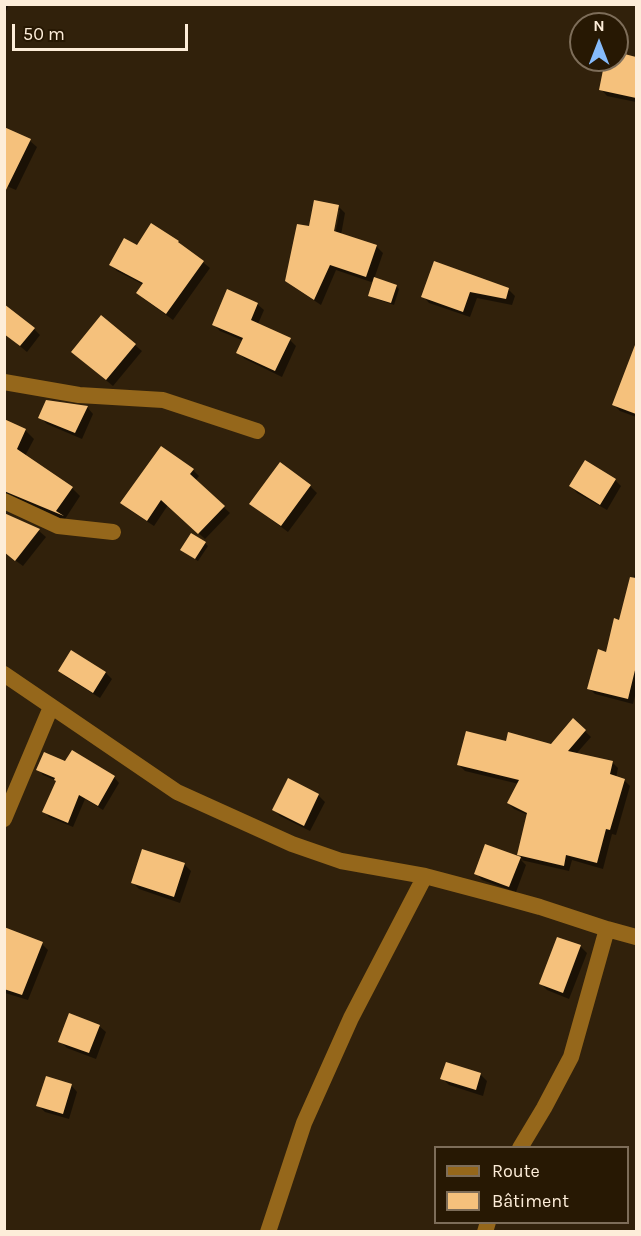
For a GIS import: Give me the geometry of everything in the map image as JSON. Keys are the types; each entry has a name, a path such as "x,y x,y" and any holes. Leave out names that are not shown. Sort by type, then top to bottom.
{"street":[{"path":"4,382 79,395 163,400 257,431"},
{"path":"4,501 58,526 113,532"},
{"path":"4,674 177,792 292,844 341,861 424,876 540,907 636,937"},
{"path":"4,819 51,706"},
{"path":"268,1232 304,1123 351,1018 424,876"},
{"path":"521,1146 571,1057 607,929"}],"building":[{"path":"629,55 636,57 636,98 599,90 603,72 629,72"},
{"path":"4,127 31,139 4,194"},
{"path":"314,200 339,205 334,231 377,245 366,277 330,265 314,300 285,281 297,224 309,226"},
{"path":"151,223 204,261 166,314 136,293 143,283 109,265 124,238 137,245"},
{"path":"434,261 509,288 506,299 470,292 463,312 421,297"},
{"path":"374,277 397,285 391,303 368,296"},
{"path":"227,289 258,303 251,320 291,338 275,371 236,353 243,338 212,325"},
{"path":"4,304 35,328 20,346 4,334"},
{"path":"101,315 136,344 106,380 71,352"},
{"path":"636,345 636,414 612,405"},
{"path":"46,400 88,406 75,433 38,418"},
{"path":"4,419 26,429 17,449 73,487 56,511 64,516 4,491"},
{"path":"161,446 194,469 190,474 225,506 198,534 161,500 147,521 120,503"},
{"path":"585,460 616,479 600,505 569,486"},
{"path":"280,462 311,485 281,526 249,504"},
{"path":"4,513 40,529 15,561 4,552"},
{"path":"191,533 206,542 195,559 180,550"},
{"path":"630,577 636,578 636,666 628,699 587,689 598,649 606,652 614,618 619,620"},
{"path":"71,650 106,672 93,693 58,671"},
{"path":"573,718 586,730 568,751 613,761 610,774 625,779 610,830 606,829 597,863 566,855 564,866 517,855 527,813 507,803 519,780 457,765 466,731 506,741 508,732 551,744"},
{"path":"72,750 115,776 98,806 79,795 68,823 42,812 56,781 55,778 36,770 44,752 65,761"},
{"path":"288,778 319,794 304,826 272,810"},
{"path":"485,844 521,857 509,887 474,874"},
{"path":"142,849 185,863 174,897 131,883"},
{"path":"4,927 43,942 22,995 4,989"},
{"path":"557,937 581,945 563,993 539,984"},
{"path":"69,1013 100,1025 89,1053 58,1042"},
{"path":"446,1062 481,1073 476,1090 440,1079"},
{"path":"46,1076 72,1084 63,1114 36,1106"}]}
